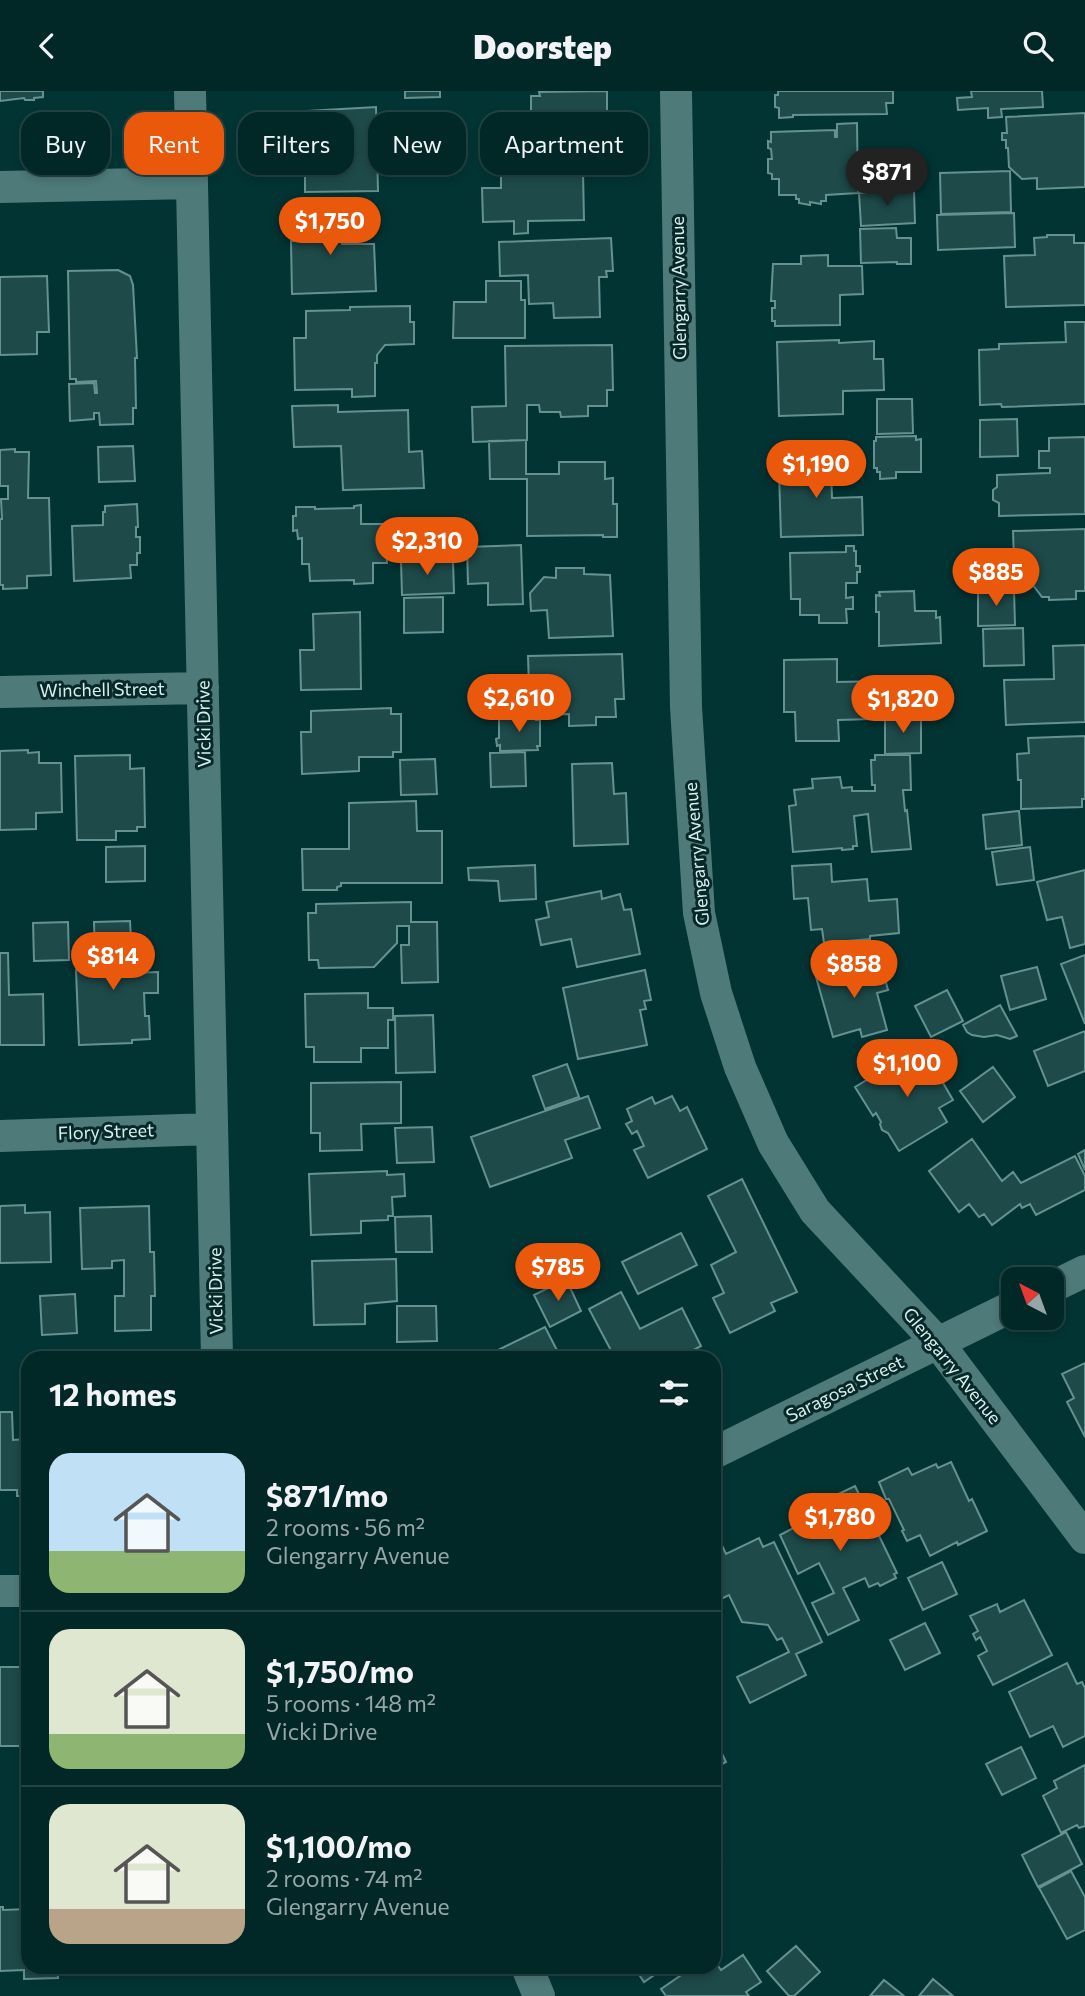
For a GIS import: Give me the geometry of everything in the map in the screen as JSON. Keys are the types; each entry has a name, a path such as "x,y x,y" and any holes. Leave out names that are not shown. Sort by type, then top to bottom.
{"street":[{"name":"Vicki Drive","path":"190,91 217,1351"},
{"name":"Glengarry Avenue","path":"676,91 686,707 699,913 716,993 740,1067 774,1143 815,1211 938,1343 1085,1538"},
{"path":"0,187 192,183"},
{"name":"Winchell Street","path":"0,692 203,688"},
{"name":"Flory Street","path":"0,1136 212,1129"},
{"path":"1064,1281 1085,1271"},
{"name":"Saragosa Street","path":"721,1450 1001,1312"},
{"path":"0,1591 21,1591"},
{"path":"530,1974 539,1996"}],"building":[{"path":"0,91 43,91 43,97 34,100 24,98 0,101"},
{"path":"405,91 440,91 440,97 405,98"},
{"path":"607,91 607,112 531,112 531,96 540,96 539,92"},
{"path":"778,91 893,91 893,103 886,103 887,114 793,115 779,118 779,108 775,107 775,95 778,95"},
{"path":"971,91 1042,91 1043,107 1001,109 1002,117 988,118 988,108 958,110 957,98 972,97"},
{"path":"376,107 376,112 368,112 368,175 378,175 378,191 305,192 305,175 354,175 354,112 290,112"},
{"path":"1085,113 1085,187 1037,189 1037,178 1022,179 1009,167 1006,140 1002,140 1002,133 1007,133 1006,117"},
{"path":"857,123 858,193 826,195 826,201 821,201 821,204 810,202 810,205 799,203 796,195 779,195 779,179 772,179 772,174 768,173 768,159 772,159 771,149 768,148 771,132 835,130 837,137 837,124"},
{"path":"1010,171 1011,212 941,214 940,173"},
{"path":"501,175 583,175 584,220 528,221 528,233 514,234 514,221 483,222 482,188 501,188"},
{"path":"914,190 915,223 861,226 859,193"},
{"path":"341,206 342,244 374,244 376,291 292,294 291,241 303,241 302,208"},
{"path":"1014,213 1015,247 938,250 937,215"},
{"path":"896,228 897,238 911,238 911,264 861,263 860,229"},
{"path":"1074,235 1074,243 1085,243 1085,305 1006,307 1004,256 1035,255 1034,238"},
{"path":"611,238 613,271 606,271 607,277 599,277 600,317 554,318 553,303 529,304 528,275 500,276 499,242"},
{"path":"828,255 828,266 862,266 863,294 840,295 840,325 775,326 775,321 772,321 772,308 775,308 775,301 771,301 773,264 801,264 801,256"},
{"path":"118,270 130,276 133,285 137,358 133,424 100,425 99,413 94,413 94,419 70,421 69,384 94,383 97,393 96,381 76,382 76,379 70,379 68,271"},
{"path":"47,276 49,332 37,332 37,354 0,355 0,277"},
{"path":"486,281 521,281 521,300 525,300 525,338 453,338 454,302 486,302"},
{"path":"410,306 410,322 414,322 414,344 385,345 377,355 375,396 352,397 352,389 295,390 294,338 306,338 306,311"},
{"path":"1065,322 1085,322 1085,404 1002,407 1001,404 980,405 979,350 999,349 999,344 1066,342"},
{"path":"839,340 839,343 874,341 874,359 883,359 884,390 843,391 843,414 779,416 777,342"},
{"path":"612,345 613,390 607,390 607,406 588,406 588,416 561,417 560,412 540,412 539,405 527,405 527,440 473,442 472,407 506,406 505,346"},
{"path":"877,399 912,399 913,433 877,434"},
{"path":"338,405 338,412 408,410 409,452 422,451 424,488 343,490 341,446 294,447 292,406"},
{"path":"1017,419 1018,456 980,457 980,420"},
{"path":"916,436 916,440 921,439 921,472 896,472 896,478 880,479 880,472 874,468 876,437"},
{"path":"1085,437 1085,514 999,516 999,503 993,500 997,475 1050,473 1050,468 1039,468 1039,451 1049,451 1049,438"},
{"path":"526,440 526,474 559,474 559,462 605,462 605,479 613,478 613,504 617,504 617,537 527,536 527,479 490,479 489,441"},
{"path":"133,446 135,481 99,482 98,447"},
{"path":"15,449 15,452 29,452 28,498 49,498 51,575 27,576 27,588 3,589 3,585 0,585 0,519 1,499 8,499 8,486 0,486 0,450"},
{"path":"796,451 835,453 834,468 831,469 832,498 862,497 863,535 781,537 779,471 797,471"},
{"path":"137,504 136,537 140,537 140,553 137,553 137,565 130,565 131,578 74,581 72,526 103,525 105,506"},
{"path":"361,505 361,524 385,524 387,563 373,563 373,583 354,584 354,580 310,581 309,564 302,564 302,538 298,539 297,530 293,531 296,507 354,508"},
{"path":"1085,529 1085,591 1076,591 1076,599 1049,600 1049,597 1042,597 1014,560 1013,531"},
{"path":"521,545 523,604 488,605 488,583 468,584 467,547"},
{"path":"846,546 854,546 856,566 860,566 857,583 846,583 846,598 853,597 853,609 846,609 847,623 819,623 819,615 800,615 800,599 791,599 790,553 846,552"},
{"path":"401,561 453,561 454,593 402,595"},
{"path":"556,568 584,568 584,574 610,575 613,636 549,638 547,610 531,611 530,593 544,577 556,578"},
{"path":"1014,590 1015,625 978,626 978,592"},
{"path":"914,591 915,611 936,611 936,618 940,617 941,643 879,646 876,595 880,596 879,592"},
{"path":"443,597 443,632 404,633 404,598"},
{"path":"360,612 361,689 301,690 300,650 314,650 313,614"},
{"path":"1023,628 1024,665 984,666 983,629"},
{"path":"1085,645 1085,722 1006,725 1004,680 1054,679 1053,646"},
{"path":"622,654 624,699 615,699 616,717 596,717 596,725 569,726 569,714 542,715 542,687 529,687 528,656"},
{"path":"837,659 837,682 886,681 887,716 838,720 839,741 796,741 795,712 784,712 784,660"},
{"path":"391,708 391,714 401,714 401,752 393,752 393,757 359,757 359,771 302,774 301,732 311,732 311,711"},
{"path":"536,716 536,720 540,720 538,750 500,751 496,739 499,738 499,717"},
{"path":"921,717 921,753 885,754 885,718"},
{"path":"1085,736 1085,799 1082,799 1082,807 1021,809 1021,780 1018,780 1017,754 1029,753 1028,738"},
{"path":"28,750 28,753 39,752 39,763 61,763 62,812 36,813 36,829 0,830 0,751"},
{"path":"525,752 526,786 491,787 490,753"},
{"path":"130,755 130,769 144,768 145,827 137,827 137,831 116,831 116,840 77,840 75,756"},
{"path":"875,755 910,755 911,790 903,790 911,849 872,852 868,814 854,816 857,846 853,846 853,849 793,852 789,806 796,805 794,790 813,788 812,779 840,777 842,788 875,791 875,785 872,785 871,760 875,760"},
{"path":"435,759 437,794 401,795 400,760"},
{"path":"612,763 614,794 626,793 628,844 574,846 572,764"},
{"path":"416,801 417,831 442,831 442,883 341,883 337,890 303,890 302,849 349,849 349,803"},
{"path":"1019,811 1022,845 986,849 983,815"},
{"path":"145,846 145,881 106,882 106,847"},
{"path":"1030,847 1034,880 997,885 992,852"},
{"path":"831,864 832,882 867,879 869,901 897,899 899,933 870,936 870,939 824,943 822,929 811,930 808,898 794,899 792,866"},
{"path":"535,865 536,899 500,901 498,881 469,880 468,868"},
{"path":"1085,870 1085,944 1070,948 1062,917 1047,920 1037,882"},
{"path":"601,891 602,899 620,894 624,910 631,909 640,954 577,967 571,939 541,945 536,920 549,917 546,902"},
{"path":"411,902 411,922 437,922 438,982 402,983 401,945 409,945 409,926 397,926 397,943 374,967 319,968 318,960 309,960 308,913 316,913 316,904"},
{"path":"130,921 132,956 123,956 124,970 131,970 131,973 158,972 158,993 144,993 150,1039 132,1040 132,1043 79,1045 76,970 103,970 103,956 95,957 94,922"},
{"path":"68,922 69,960 34,961 33,923"},
{"path":"0,953 8,953 9,995 43,994 44,1045 0,1045"},
{"path":"1085,955 1085,1024 1061,964"},
{"path":"864,964 865,968 881,964 888,990 877,993 887,1030 862,1037 860,1029 833,1037 816,977"},
{"path":"1037,967 1046,999 1010,1010 1001,976"},
{"path":"645,970 651,1000 644,1001 646,1009 640,1010 647,1045 578,1059 563,988"},
{"path":"947,990 963,1021 931,1037 915,1006"},
{"path":"368,993 368,1008 393,1008 393,1020 388,1020 388,1048 361,1048 361,1062 314,1062 314,1047 306,1047 305,994"},
{"path":"1000,1005 1017,1036 1010,1039 997,1035 984,1037 967,1032 963,1025"},
{"path":"433,1015 435,1072 396,1073 395,1016"},
{"path":"1085,1031 1085,1071 1048,1086 1034,1051"},
{"path":"922,1047 953,1100 939,1108 947,1122 899,1151 888,1133 882,1130 876,1113 873,1116 855,1087"},
{"path":"567,1064 579,1097 545,1109 533,1076"},
{"path":"993,1067 1015,1097 983,1122 960,1091"},
{"path":"401,1082 401,1123 361,1124 362,1150 320,1151 320,1133 311,1133 311,1083"},
{"path":"588,1096 600,1128 565,1140 572,1158 490,1187 471,1137"},
{"path":"672,1096 680,1111 687,1107 707,1149 648,1178 634,1150 644,1146 637,1131 632,1134 626,1124 632,1121 627,1109 652,1097 655,1104"},
{"path":"432,1127 434,1162 397,1163 395,1128"},
{"path":"972,1139 1002,1181 1013,1172 1021,1183 1075,1156 1085,1176 1085,1190 1036,1215 1030,1204 1022,1208 1020,1204 992,1225 984,1214 979,1217 969,1204 959,1212 929,1171"},
{"path":"1085,1150 1085,1170 1078,1154"},
{"path":"387,1171 387,1175 404,1174 405,1196 392,1197 393,1216 388,1216 388,1220 361,1221 361,1233 311,1235 309,1174"},
{"path":"742,1179 797,1292 771,1303 775,1311 730,1333 713,1298 724,1293 711,1265 736,1252 708,1196"},
{"path":"25,1205 25,1213 50,1212 51,1262 0,1263 0,1206"},
{"path":"149,1206 155,1296 151,1296 151,1330 115,1331 115,1296 124,1296 124,1260 112,1261 112,1268 82,1269 80,1208"},
{"path":"431,1216 432,1252 396,1252 395,1217"},
{"path":"681,1233 697,1265 638,1294 622,1262"},
{"path":"396,1259 397,1301 365,1304 365,1324 314,1325 312,1261"},
{"path":"566,1279 581,1311 550,1327 534,1295"},
{"path":"621,1292 640,1329 682,1308 701,1346 692,1351 611,1351 589,1309"},
{"path":"75,1294 77,1333 42,1335 40,1296"},
{"path":"397,1306 436,1306 437,1341 397,1342"},
{"path":"545,1327 557,1351 496,1351"},
{"path":"1085,1363 1085,1437 1067,1402 1074,1398 1062,1374"},
{"path":"0,1412 12,1412 13,1440 21,1439 21,1496 17,1496 17,1490 0,1490"},
{"path":"951,1462 987,1531 930,1556 920,1535 907,1541 879,1482 908,1468 912,1475 936,1464 938,1468"},
{"path":"855,1486 897,1573 894,1574 896,1578 880,1586 878,1583 869,1587 865,1578 843,1588 859,1620 828,1635 812,1603 834,1593 819,1563 798,1574 780,1535 803,1523 801,1519 816,1512 813,1506"},
{"path":"759,1538 763,1547 774,1542 822,1642 796,1654 806,1675 750,1703 737,1677 789,1652 782,1638 777,1640 768,1625 742,1622 729,1595 721,1599 721,1543 726,1554"},
{"path":"942,1562 957,1594 923,1610 908,1578"},
{"path":"1024,1600 1052,1655 993,1685 978,1656 987,1651 980,1637 976,1640 973,1634 978,1631 970,1616 997,1604 1000,1612"},
{"path":"925,1623 940,1653 905,1670 890,1640"},
{"path":"1067,1663 1077,1684 1082,1682 1085,1688 1085,1736 1063,1747 1053,1726 1030,1737 1009,1692"},
{"path":"0,1667 21,1667 21,1746 0,1746"},
{"path":"1021,1747 1036,1778 1002,1795 986,1764"},
{"path":"721,1752 726,1762 721,1764"},
{"path":"1085,1765 1085,1826 1079,1828 1077,1825 1061,1833 1043,1796 1057,1788 1054,1781"},
{"path":"1066,1832 1082,1864 1038,1887 1022,1855"},
{"path":"1071,1871 1085,1897 1085,1930 1067,1939 1039,1888"},
{"path":"0,1907 3,1907 3,1910 21,1909 21,1970 0,1971"},
{"path":"796,1946 820,1972 794,1996 789,1996 767,1971"},
{"path":"743,1955 761,1982 746,1992 749,1996 666,1996 661,1989 683,1974 721,1974 721,1970"},
{"path":"24,1974 58,1974 58,1978 24,1979"},
{"path":"639,1974 656,1974 644,1982"},
{"path":"933,1979 953,1996 919,1996"},
{"path":"884,1980 904,1996 870,1996"}]}
